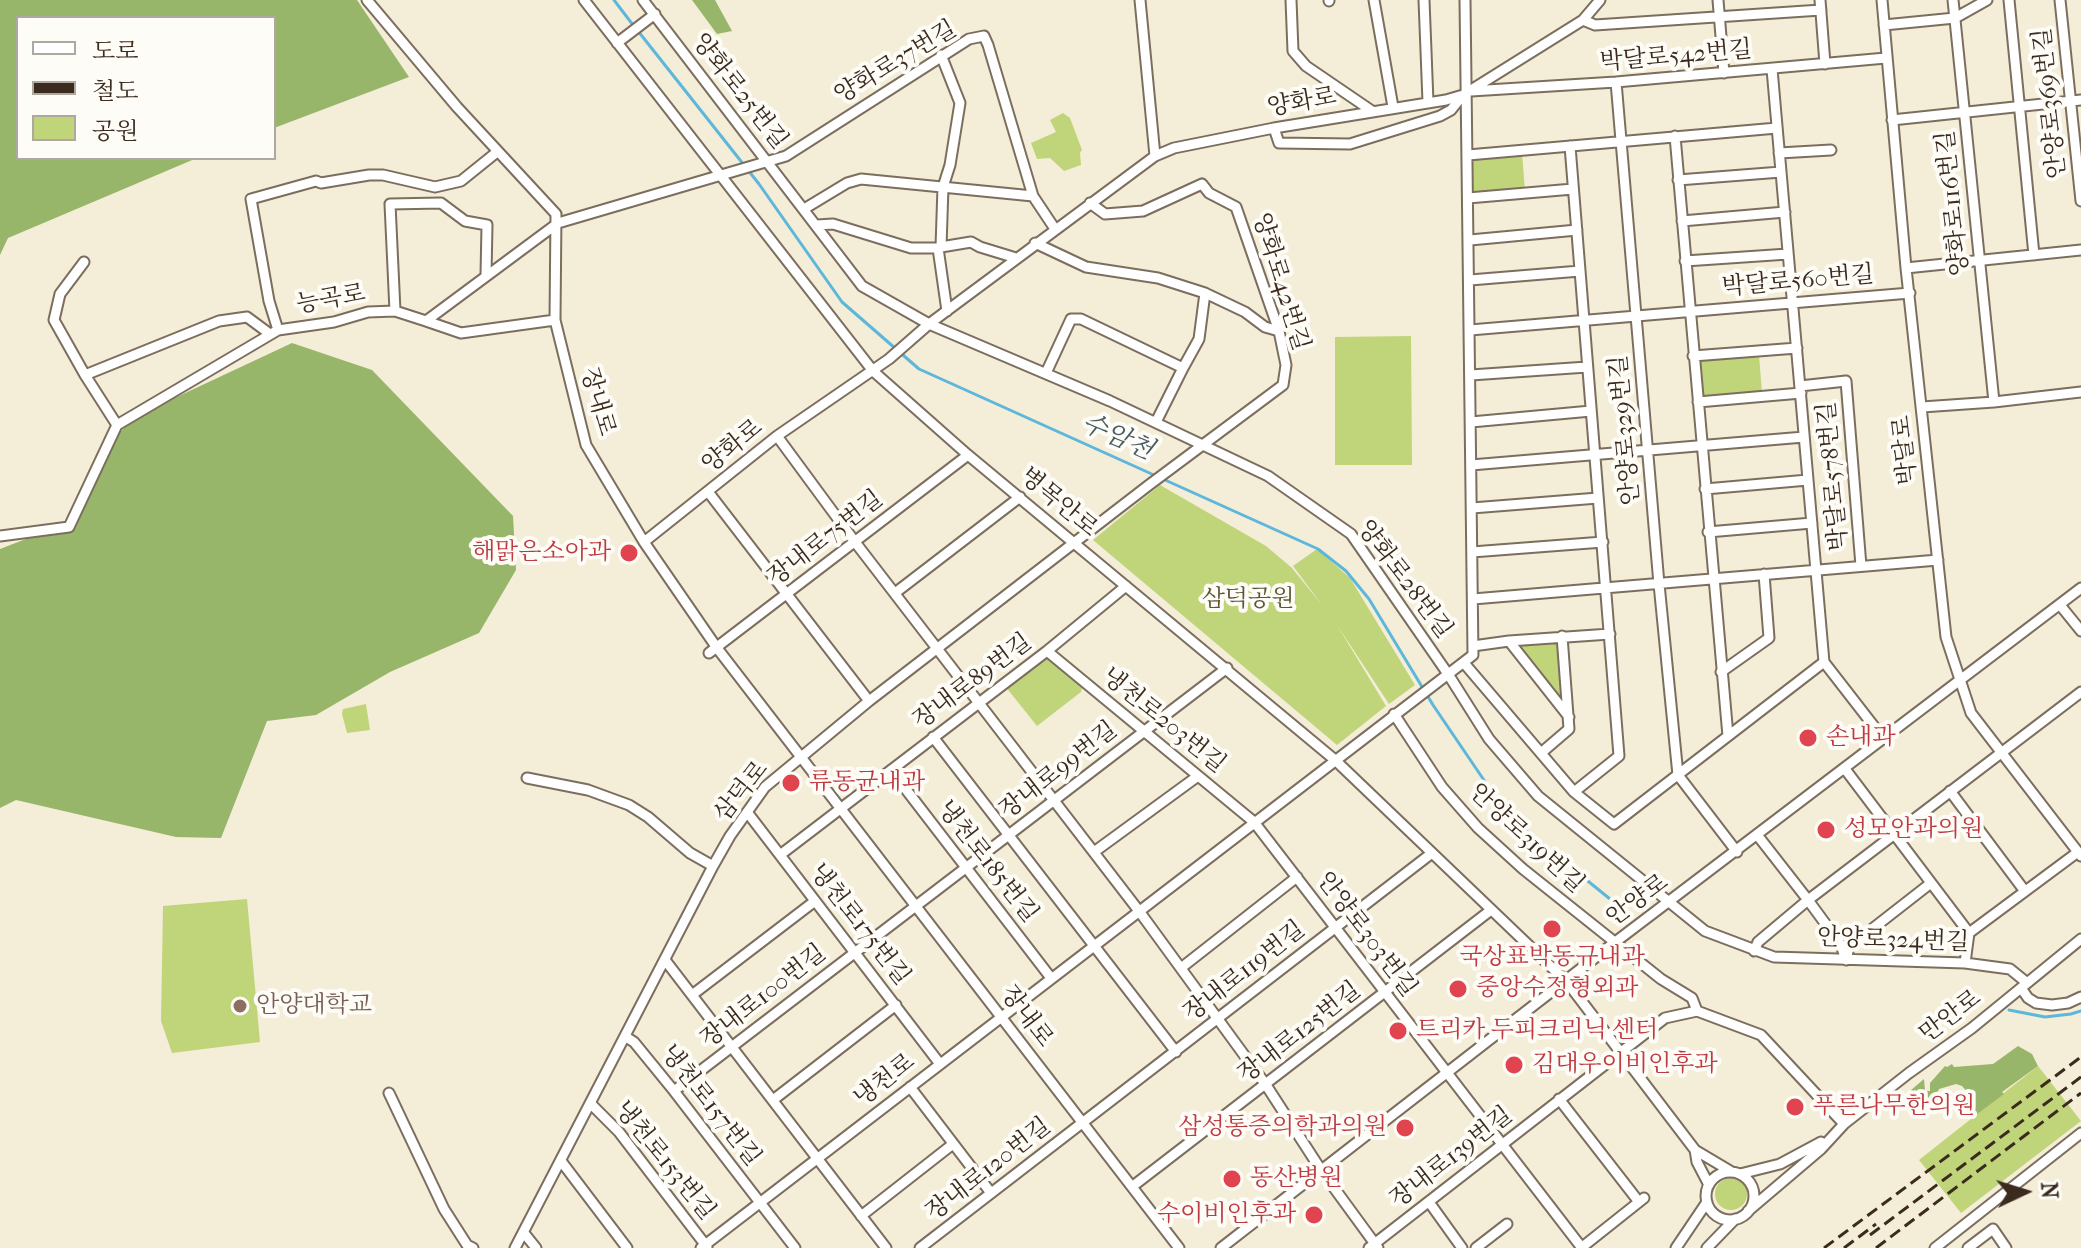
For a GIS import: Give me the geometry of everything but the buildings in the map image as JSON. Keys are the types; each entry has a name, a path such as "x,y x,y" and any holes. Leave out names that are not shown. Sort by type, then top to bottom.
{"street":[{"path":"367,0 497,152 556,214 558,223"},
{"name":"병목안로","path":"584,0 873,371 968,455 1335,760 1567,982 1695,1150"},
{"name":"양화로25번길","path":"643,0 652,17 862,286 929,324"},
{"path":"1140,0 1155,156"},
{"path":"1291,0 1293,51 1306,66 1372,111"},
{"path":"1374,0 1393,107"},
{"path":"1424,0 1428,102"},
{"path":"1465,0 1473,655 1464,663 1574,792 1614,824 1824,662"},
{"name":"양화로","path":"644,542 777,436 873,371 1035,243 1155,156 1174,148 1465,93 1583,20 1600,0"},
{"path":"1718,0 1724,73"},
{"name":"박달로","path":"1882,0 1906,268 1946,637 1971,713 2079,854"},
{"name":"양화로116번길","path":"1953,0 1994,402"},
{"path":"1884,25 1955,18 1987,0"},
{"path":"2009,0 2034,255"},
{"name":"안양로369번길","path":"2060,0 2076,101 2081,201"},
{"path":"1583,20 1595,25 1719,17 1820,5 1825,64"},
{"path":"617,43 652,17"},
{"name":"양화로37번길","path":"719,174 786,156 963,41 984,36 1033,196 1055,229"},
{"path":"941,55 960,103 950,165 943,187 940,247 947,311"},
{"name":"박달로542번길","path":"1465,93 1886,58"},
{"path":"1772,69 1824,662 1883,738"},
{"name":"안양로329번길","path":"1616,82 1678,775"},
{"path":"1274,128 1279,143 1350,144 1440,116 1451,110 1465,93"},
{"path":"1892,120 2076,101"},
{"path":"1468,155 1777,128"},
{"name":"박달로560번길","path":"1675,136 1701,445"},
{"path":"1570,146 1619,756 1574,792"},
{"path":"1779,153 1831,150"},
{"path":"274,332 251,199 316,181 321,183 369,175 383,175 435,187 461,181 497,152"},
{"path":"1678,180 1781,172"},
{"path":"426,321 558,223 719,174"},
{"path":"804,209 853,180 1033,196"},
{"name":"양화로42번길","path":"1090,203 1105,214 1143,211 1202,184 1209,193 1236,207 1279,331 1286,365 1283,385 1204,444"},
{"path":"435,187 441,203 465,221 487,225 486,275"},
{"path":"1468,198 1573,189"},
{"path":"395,311 390,204 441,203"},
{"path":"1682,221 1785,212"},
{"name":"장내로","path":"558,223 555,320 586,445 644,542 713,650 801,756 1179,1248"},
{"path":"817,225 833,224 911,248 971,242 1016,258"},
{"path":"1470,240 1577,230"},
{"path":"1035,243 1086,267 1158,278 1205,293 1245,312 1265,327 1279,331"},
{"path":"1906,268 2081,250"},
{"path":"1685,261 1788,254"},
{"path":"0,536 69,527 117,425 54,320 60,294 84,262"},
{"path":"1470,280 1580,271"},
{"path":"1156,422 1199,339 1205,293"},
{"name":"박달로560번길","path":"1470,330 1910,293"},
{"name":"능곡로","path":"117,425 274,332 334,322 368,312 395,311 461,333 555,320"},
{"path":"85,375 219,321 247,317 274,332"},
{"path":"1046,373 1071,319 1081,319 1183,368"},
{"name":"양화로28번길","path":"929,324 1204,444 1268,476 1351,534 1489,739 1538,796 1671,902"},
{"path":"1693,356 1797,348"},
{"path":"1471,375 1587,367"},
{"name":"박달로578번길","path":"1800,389 1846,381 1861,566"},
{"path":"1698,402 1800,389"},
{"path":"1922,407 2081,392"},
{"path":"1471,422 1591,411"},
{"path":"777,436 1181,968 1266,1085 1374,1247"},
{"path":"1471,465 1804,437"},
{"name":"삼덕로","path":"515,1248 713,866 765,787 869,701 1204,444"},
{"path":"1701,445 1728,736"},
{"name":"장내로75번길","path":"713,650 968,455"},
{"path":"1705,489 1808,480"},
{"path":"709,493 869,701"},
{"path":"895,593 1020,497"},
{"path":"1472,508 1598,498"},
{"path":"1708,532 1812,523"},
{"path":"1472,552 1603,542"},
{"name":"박달로578번길","path":"1473,599 1938,560"},
{"path":"1721,672 1769,638 1764,574"},
{"name":"장내로89번길","path":"842,809 1126,586"},
{"name":"안양로","path":"1221,1248 1614,943 2081,588"},
{"path":"2060,605 2081,631"},
{"path":"1473,646 1610,634"},
{"path":"1541,753 1569,729 1562,636"},
{"path":"1509,641 1570,718"},
{"name":"냉천로203번길","path":"1047,651 1254,822"},
{"name":"냉천로","path":"705,1247 1093,945 1464,663"},
{"name":"장내로99번길","path":"916,905 1227,668"},
{"name":"안양로324번길","path":"1754,951 1758,942 1808,900 2081,692"},
{"name":"안양로319번길","path":"1394,714 1442,787 1478,828 1614,943 1692,998 1697,1011"},
{"path":"933,737 1176,1052"},
{"path":"1845,769 1969,933"},
{"name":"냉천로185번길","path":"891,770 1051,978"},
{"path":"1678,775 1737,852"},
{"path":"1094,852 1198,776"},
{"path":"527,778 588,790 629,805 690,853 713,866"},
{"path":"1950,791 2024,890"},
{"path":"780,855 842,809"},
{"name":"냉천로175번길","path":"747,812 940,1064"},
{"name":"안양로303번길","path":"1254,822 1582,1248"},
{"path":"1758,836 1841,945 1846,960"},
{"name":"장내로119번길","path":"1082,1124 1432,853"},
{"path":"1965,963 1969,933 2024,890 2079,854"},
{"path":"1181,968 1297,877"},
{"path":"1846,960 1849,947 1931,883"},
{"path":"692,995 815,901"},
{"name":"안양로324번길","path":"1671,902 1705,931 1774,957 1965,963 2010,969 2024,985 2028,998 2036,1003 2060,1004 2081,997"},
{"name":"장내로100번길","path":"674,1091 916,905"},
{"name":"장내로125번길","path":"1133,1186 1491,910"},
{"name":"만안로","path":"1748,1211 1841,1128 1909,1073 1972,1028 2081,939"},
{"path":"665,960 886,1248"},
{"path":"773,1100 896,1005"},
{"path":"1676,1248 1707,1202 1709,1185 1715,1177 1780,1164 1841,1128 1761,1035 1697,1011"},
{"name":"장내로139번길","path":"1374,1247 1665,1018 1697,1011"},
{"name":"냉천로157번길","path":"626,1037 634,1042 674,1091 795,1248"},
{"path":"910,1087 991,1193"},
{"path":"389,1093 444,1209 467,1245 473,1248"},
{"path":"1559,1099 1641,1200 1582,1248"},
{"name":"냉천로153번길","path":"591,1104 619,1132 705,1247"},
{"name":"장내로120번길","path":"920,1248 1082,1124"},
{"path":"1935,1248 2081,1133"},
{"path":"861,1216 953,1144"},
{"path":"1695,1150 1736,1173 1752,1186 1754,1195 1748,1211 1735,1219 1707,1248"},
{"path":"1695,1150 1697,1162 1709,1185"},
{"path":"561,1161 627,1248"},
{"path":"1429,1202 1462,1248"},
{"path":"1707,1202 1717,1216 1735,1219"},
{"path":"1476,1248 1507,1224"},
{"path":"1968,1248 1993,1229 2006,1248"},
{"path":"524,1233 536,1248"}],"green space":[{"path":"0,0 357,0 409,77 276,127 276,16 16,16 16,160 192,160 8,238 0,255"},
{"path":"692,0 715,0 732,31 717,34"},
{"path":"1063,113 1070,118 1082,150 1081,165 1064,171 1050,158 1037,159 1031,143 1056,132 1050,120"},
{"path":"1522,153 1525,191 1473,196 1473,157"},
{"path":"1411,336 1412,465 1335,465 1335,337"},
{"path":"292,343 372,370 513,516 516,570 479,633 390,672 316,715 267,721 221,838 176,837 16,800 0,808 0,549 75,526 102,452 134,417"},
{"path":"1759,355 1762,393 1702,398 1699,360"},
{"name":"삼덕공원","path":"1160,485 1266,546 1292,568 1322,605 1293,566 1317,549 1350,578 1415,685 1389,704 1337,625 1386,706 1337,745 1093,540"},
{"path":"1560,642 1566,700 1561,701 1517,647"},
{"path":"1044,657 1050,657 1082,687 1081,692 1037,726 1005,686"},
{"path":"366,704 370,730 347,733 343,709"},
{"path":"247,899 260,1042 172,1053 161,1021 163,906"},
{"path":"2018,1046 2032,1054 2038,1066 1976,1115 1971,1096 1956,1084 1939,1089 1934,1100 1923,1109 1897,1102 1924,1079 1925,1091 1930,1091 1930,1083 1945,1066 1993,1064"},
{"path":"2038,1066 2081,1121 1961,1213 1919,1160"},
{"path":"1731,1178 1742,1183 1747,1194 1742,1205 1731,1210 1720,1205 1715,1194 1720,1183"}],"waterway":[{"name":"수암천","path":"614,0 633,25"},
{"name":"수암천","path":"638,31 759,184 842,302 919,369 1318,549 1346,571 1369,599 1433,705 1509,817 1610,899"},
{"name":"수암천","path":"2009,1010 2045,1017 2081,1011"}],"railway":[{"path":"1824,1248 2081,1057"},
{"path":"1870,1235 2081,1077"},
{"path":"1876,1248 2081,1093"},
{"path":"1844,1248 1876,1224"}],"place":[{"name":"해맑은소아과","path":"629,553"},
{"name":"손내과","path":"1808,738"},
{"name":"류동균내과","path":"791,783"},
{"name":"성모안과의원","path":"1826,830"},
{"name":"국상표박동규내과","path":"1552,929"},
{"name":"중앙수정형외과","path":"1458,989"},
{"name":"안양대학교","path":"240,1006"},
{"name":"트리카 두피크리닉 센터","path":"1398,1031"},
{"name":"김대우이비인후과","path":"1514,1065"},
{"name":"푸른나무한의원","path":"1795,1107"},
{"name":"삼성통증의학과의원","path":"1405,1128"},
{"name":"동산병원","path":"1232,1179"},
{"name":"수이비인후과","path":"1314,1215"}]}
